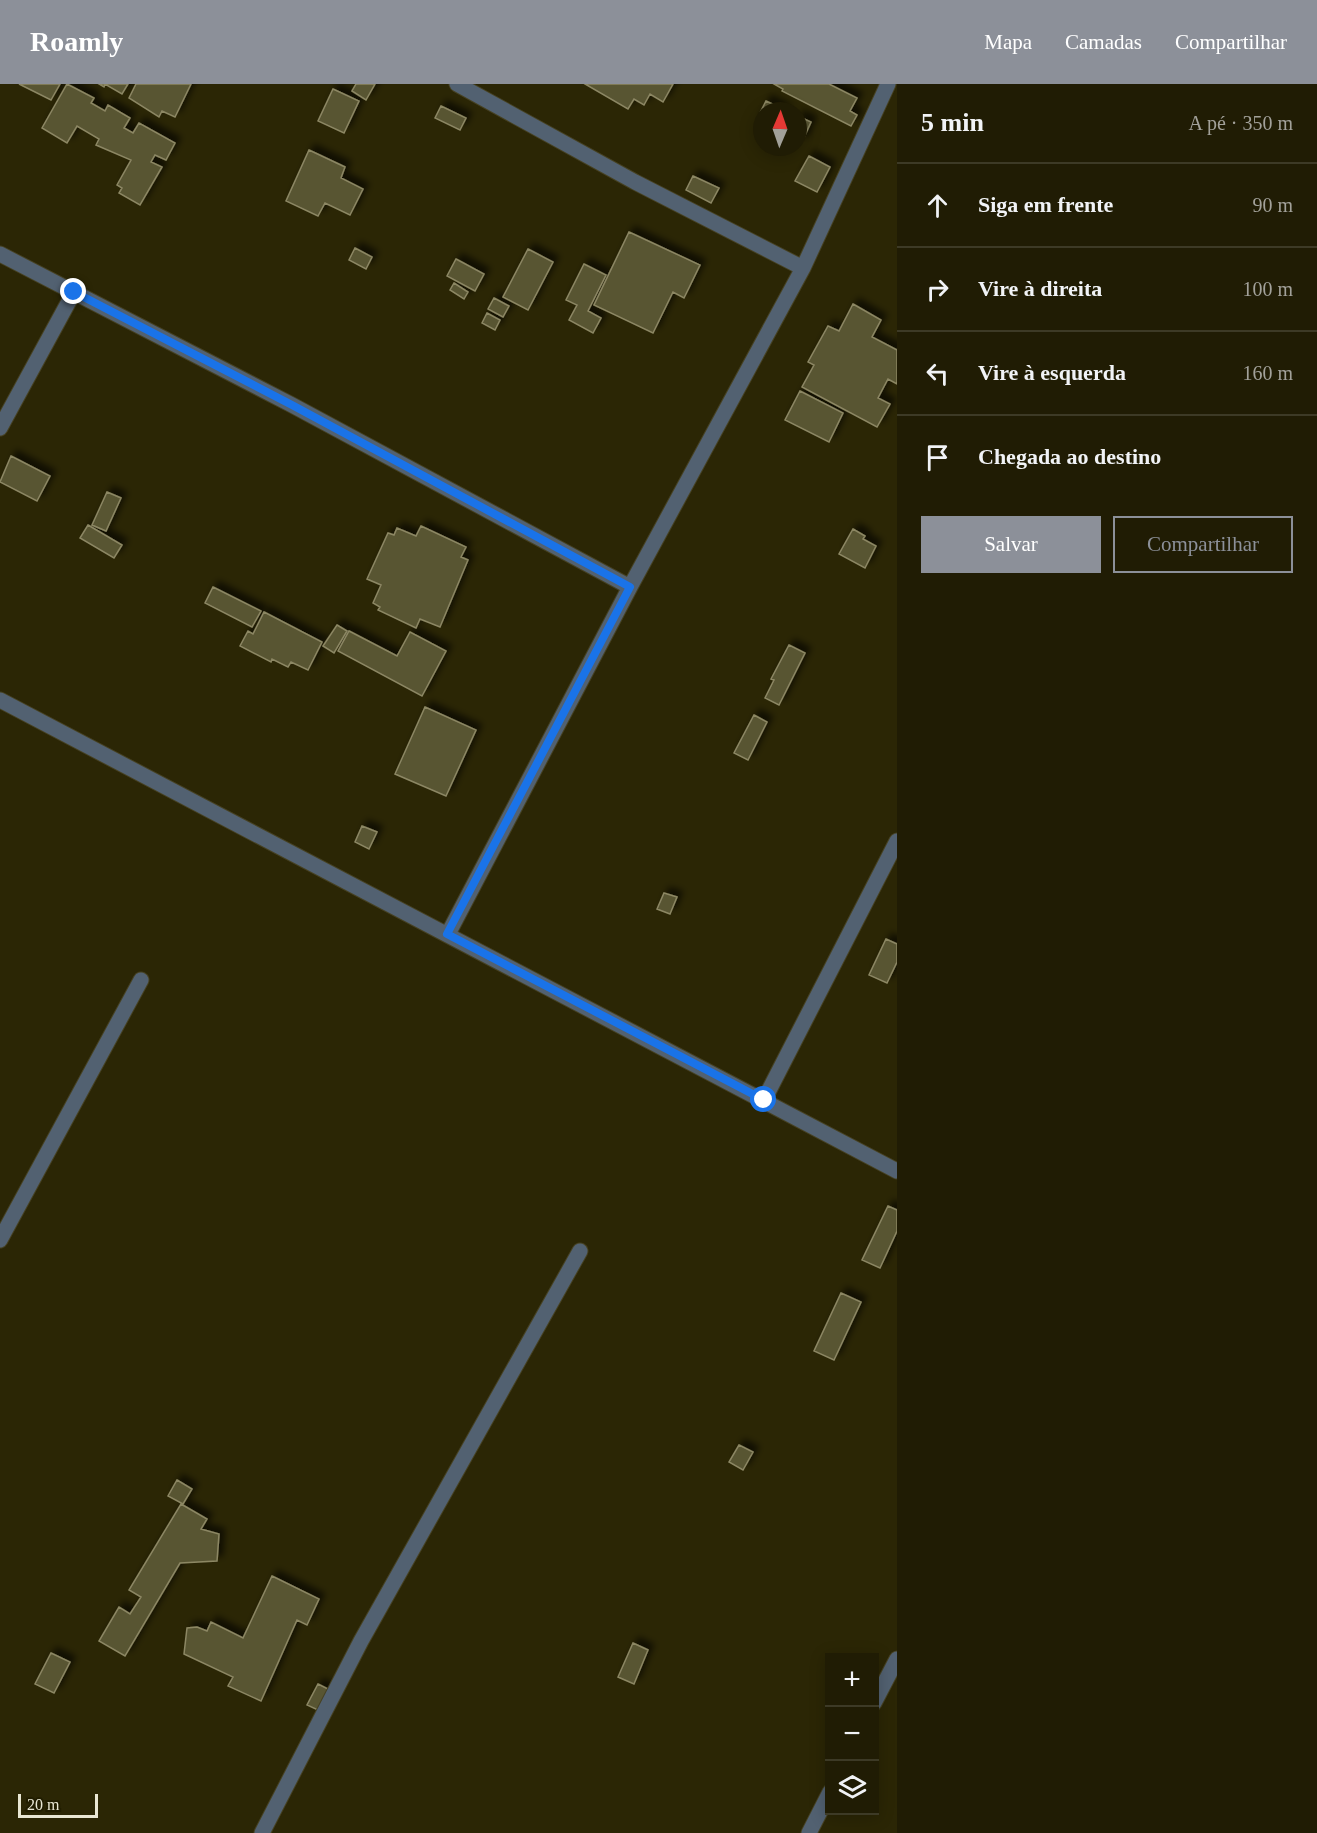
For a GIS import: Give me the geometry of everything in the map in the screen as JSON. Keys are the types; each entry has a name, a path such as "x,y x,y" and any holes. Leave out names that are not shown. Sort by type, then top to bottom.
{"street":[{"path":"457,84 634,182 803,268"},
{"path":"447,934 630,587 803,268 888,84"},
{"path":"0,254 292,405 630,587"},
{"path":"0,428 74,292"},
{"path":"0,700 897,1171"},
{"path":"764,1100 897,841"},
{"path":"0,1240 141,980"},
{"path":"262,1833 361,1641 580,1251"},
{"path":"879,1693 897,1659"},
{"path":"809,1833 825,1802"}],"building":[{"path":"19,84 60,84 51,100"},
{"path":"67,84 94,98 91,103 105,111 108,105 130,118 124,128 133,133 139,123 175,143 166,160 155,155 151,162 162,167 140,205 119,193 122,188 117,185 131,160 96,145 99,139 77,126 67,143 42,128"},
{"path":"105,84 128,84 122,94"},
{"path":"136,84 191,84 175,117 162,111 159,117 129,98"},
{"path":"356,84 375,84 366,100 352,91"},
{"path":"585,84 673,84 663,102 650,94 644,105 634,99 628,109"},
{"path":"774,84 829,84 857,98 850,111 857,115 851,126 782,91 783,89"},
{"path":"333,89 359,101 344,133 318,121"},
{"path":"441,106 466,118 460,130 435,118"},
{"path":"309,150 345,167 341,178 363,189 350,215 325,203 318,216 286,201"},
{"path":"809,156 830,167 817,192 795,181"},
{"path":"693,176 719,188 711,203 686,190"},
{"path":"629,232 700,265 684,298 673,292 653,333 594,305"},
{"path":"355,248 372,257 366,269 349,260"},
{"path":"528,249 553,262 528,310 503,297"},
{"path":"456,259 484,274 475,291 447,276"},
{"path":"584,264 606,275 588,311 601,318 593,333 569,320 577,305 566,300"},
{"path":"454,283 468,292 464,299 450,290"},
{"path":"494,298 509,306 503,317 488,309"},
{"path":"853,304 881,320 872,337 897,350 897,384 888,379 878,398 890,404 877,427 802,387 814,365 808,362 828,326 839,331"},
{"path":"487,313 500,320 495,330 482,323"},
{"path":"800,391 843,413 829,442 785,420"},
{"path":"11,456 50,476 37,501 0,482"},
{"path":"107,492 121,498 106,531 92,525"},
{"path":"88,525 122,545 114,558 80,538"},
{"path":"421,526 466,547 461,557 468,560 440,627 420,619 416,628 378,610 380,607 373,603 381,585 367,579 388,533 394,535 397,528 416,536"},
{"path":"853,529 865,536 863,539 876,546 865,568 839,554"},
{"path":"213,587 261,611 252,627 205,603"},
{"path":"264,612 322,642 308,670 291,662 288,667 272,659 271,662 240,646 248,631 253,634"},
{"path":"337,625 347,631 334,653 323,646"},
{"path":"349,631 397,656 410,632 446,651 422,696 338,651"},
{"path":"789,645 805,653 779,705 765,698 774,680 771,679"},
{"path":"425,707 476,730 446,796 395,774"},
{"path":"754,715 767,722 748,760 734,753"},
{"path":"362,826 377,832 369,849 355,842"},
{"path":"664,893 677,897 670,914 657,909"},
{"path":"886,939 897,944 897,962 887,983 869,975"},
{"path":"888,1206 897,1210 897,1231 880,1268 862,1260"},
{"path":"841,1293 861,1302 834,1360 814,1351"},
{"path":"739,1445 753,1452 743,1470 729,1462"},
{"path":"177,1480 192,1489 183,1504 168,1496"},
{"path":"181,1504 207,1519 201,1529 219,1534 217,1561 180,1563 125,1656 99,1641 119,1607 130,1614 141,1597 129,1590"},
{"path":"272,1576 319,1599 307,1625 297,1620 261,1701 228,1686 233,1677 184,1654 187,1628 197,1627 207,1631 211,1622 243,1638"},
{"path":"633,1643 648,1650 634,1684 618,1677"},
{"path":"51,1653 70,1662 54,1693 35,1684"},
{"path":"318,1684 328,1689 318,1710 307,1705"}],"route":[{"path":"74,292 292,405 630,587 447,934 764,1100"}]}
